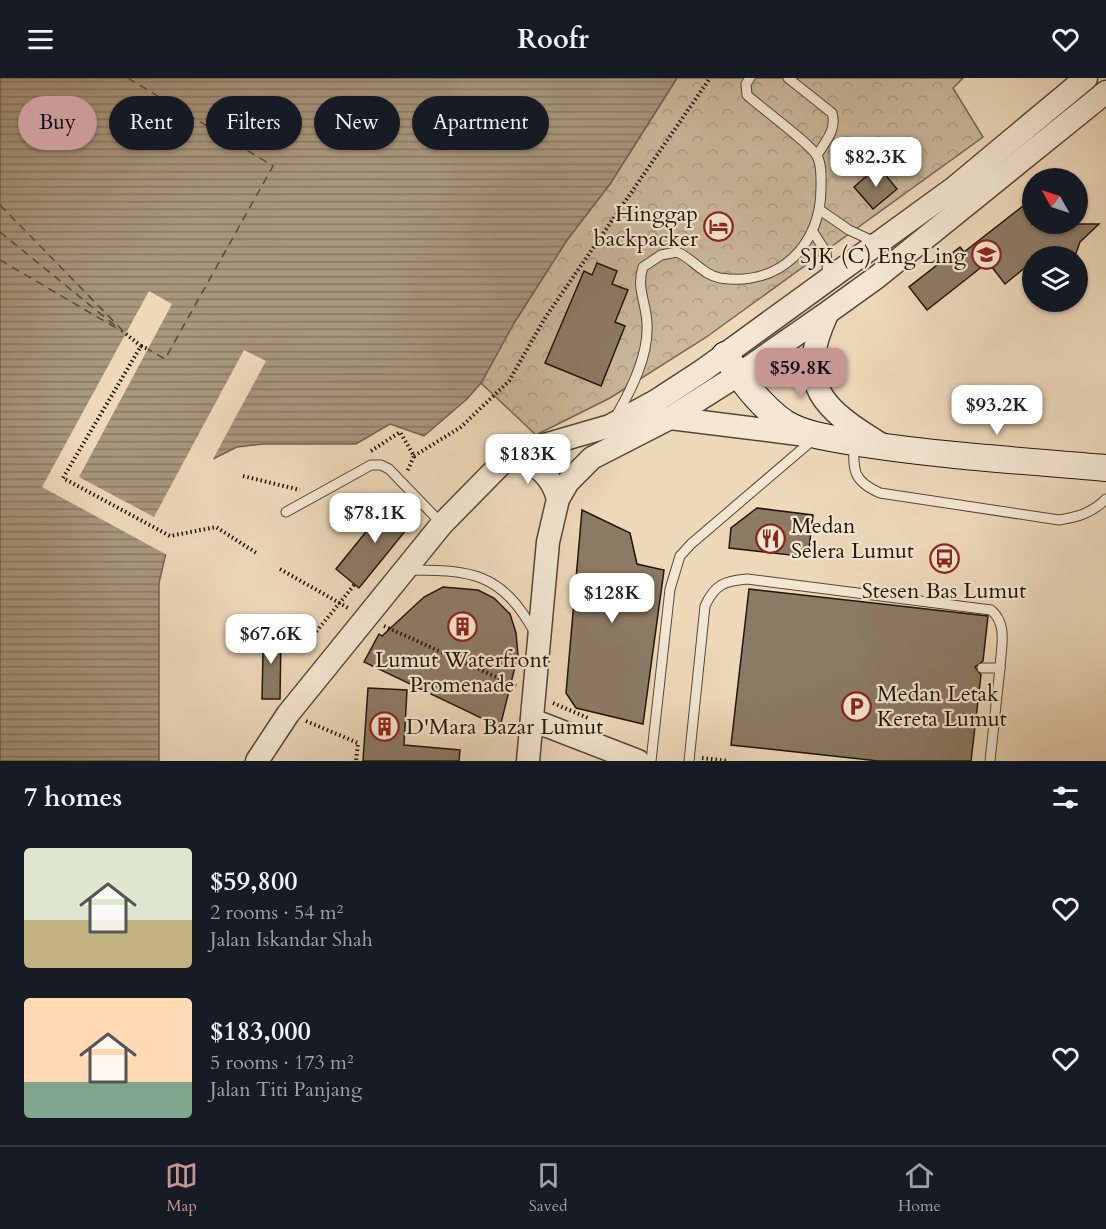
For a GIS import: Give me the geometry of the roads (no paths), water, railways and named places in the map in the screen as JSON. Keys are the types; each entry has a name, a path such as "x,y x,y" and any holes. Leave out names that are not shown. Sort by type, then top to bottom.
{"main road":[{"path":"732,365 764,404 785,422 811,433 884,447 1106,468"}],"street":[{"path":"670,418 828,279 954,188 1086,78"},
{"path":"528,761 549,532 558,499 579,469 613,435 657,401 732,365 827,313 886,270 1106,92"},
{"path":"827,313 812,354 817,386 833,411 844,421 884,447"},
{"path":"257,761 288,714 442,524 503,462 515,456 613,435 670,418 836,439"},
{"path":"515,456 543,471 554,486 558,499"},
{"path":"532,720 638,761"}],"lane":[{"path":"613,435 646,341 647,323 639,287 643,267 661,255 677,252 718,278 746,278 769,273 797,256 813,232 820,210 821,171 817,155 747,95 746,84 750,78"},
{"path":"788,78 832,113 834,122 832,131 817,155"},
{"path":"820,210 849,230 878,243"},
{"path":"813,232 826,252 828,279"},
{"path":"651,761 670,589 680,556 691,544 836,439 865,487 880,493 1059,520 1080,517 1097,508 1106,499"},
{"path":"286,513 371,465 381,465 389,470 442,524"},
{"path":"405,570 453,570 484,578 517,603 539,640"},
{"path":"689,761 705,606 718,585 728,580 747,579 991,610 998,616 1003,628 990,761"},
{"path":"982,668 1000,668"}],"place":[{"name":"Hinggap backpacker","path":"719,226"},
{"name":"SJK (C) Eng Ling","path":"987,255"},
{"name":"Medan Selera Lumut","path":"770,538"},
{"name":"Stesen Bas Lumut","path":"944,558"},
{"name":"Lumut Waterfront Promenade","path":"462,627"},
{"name":"Medan Letak Kereta Lumut","path":"856,706"},
{"name":"D'Mara Bazar Lumut","path":"385,726"}]}
